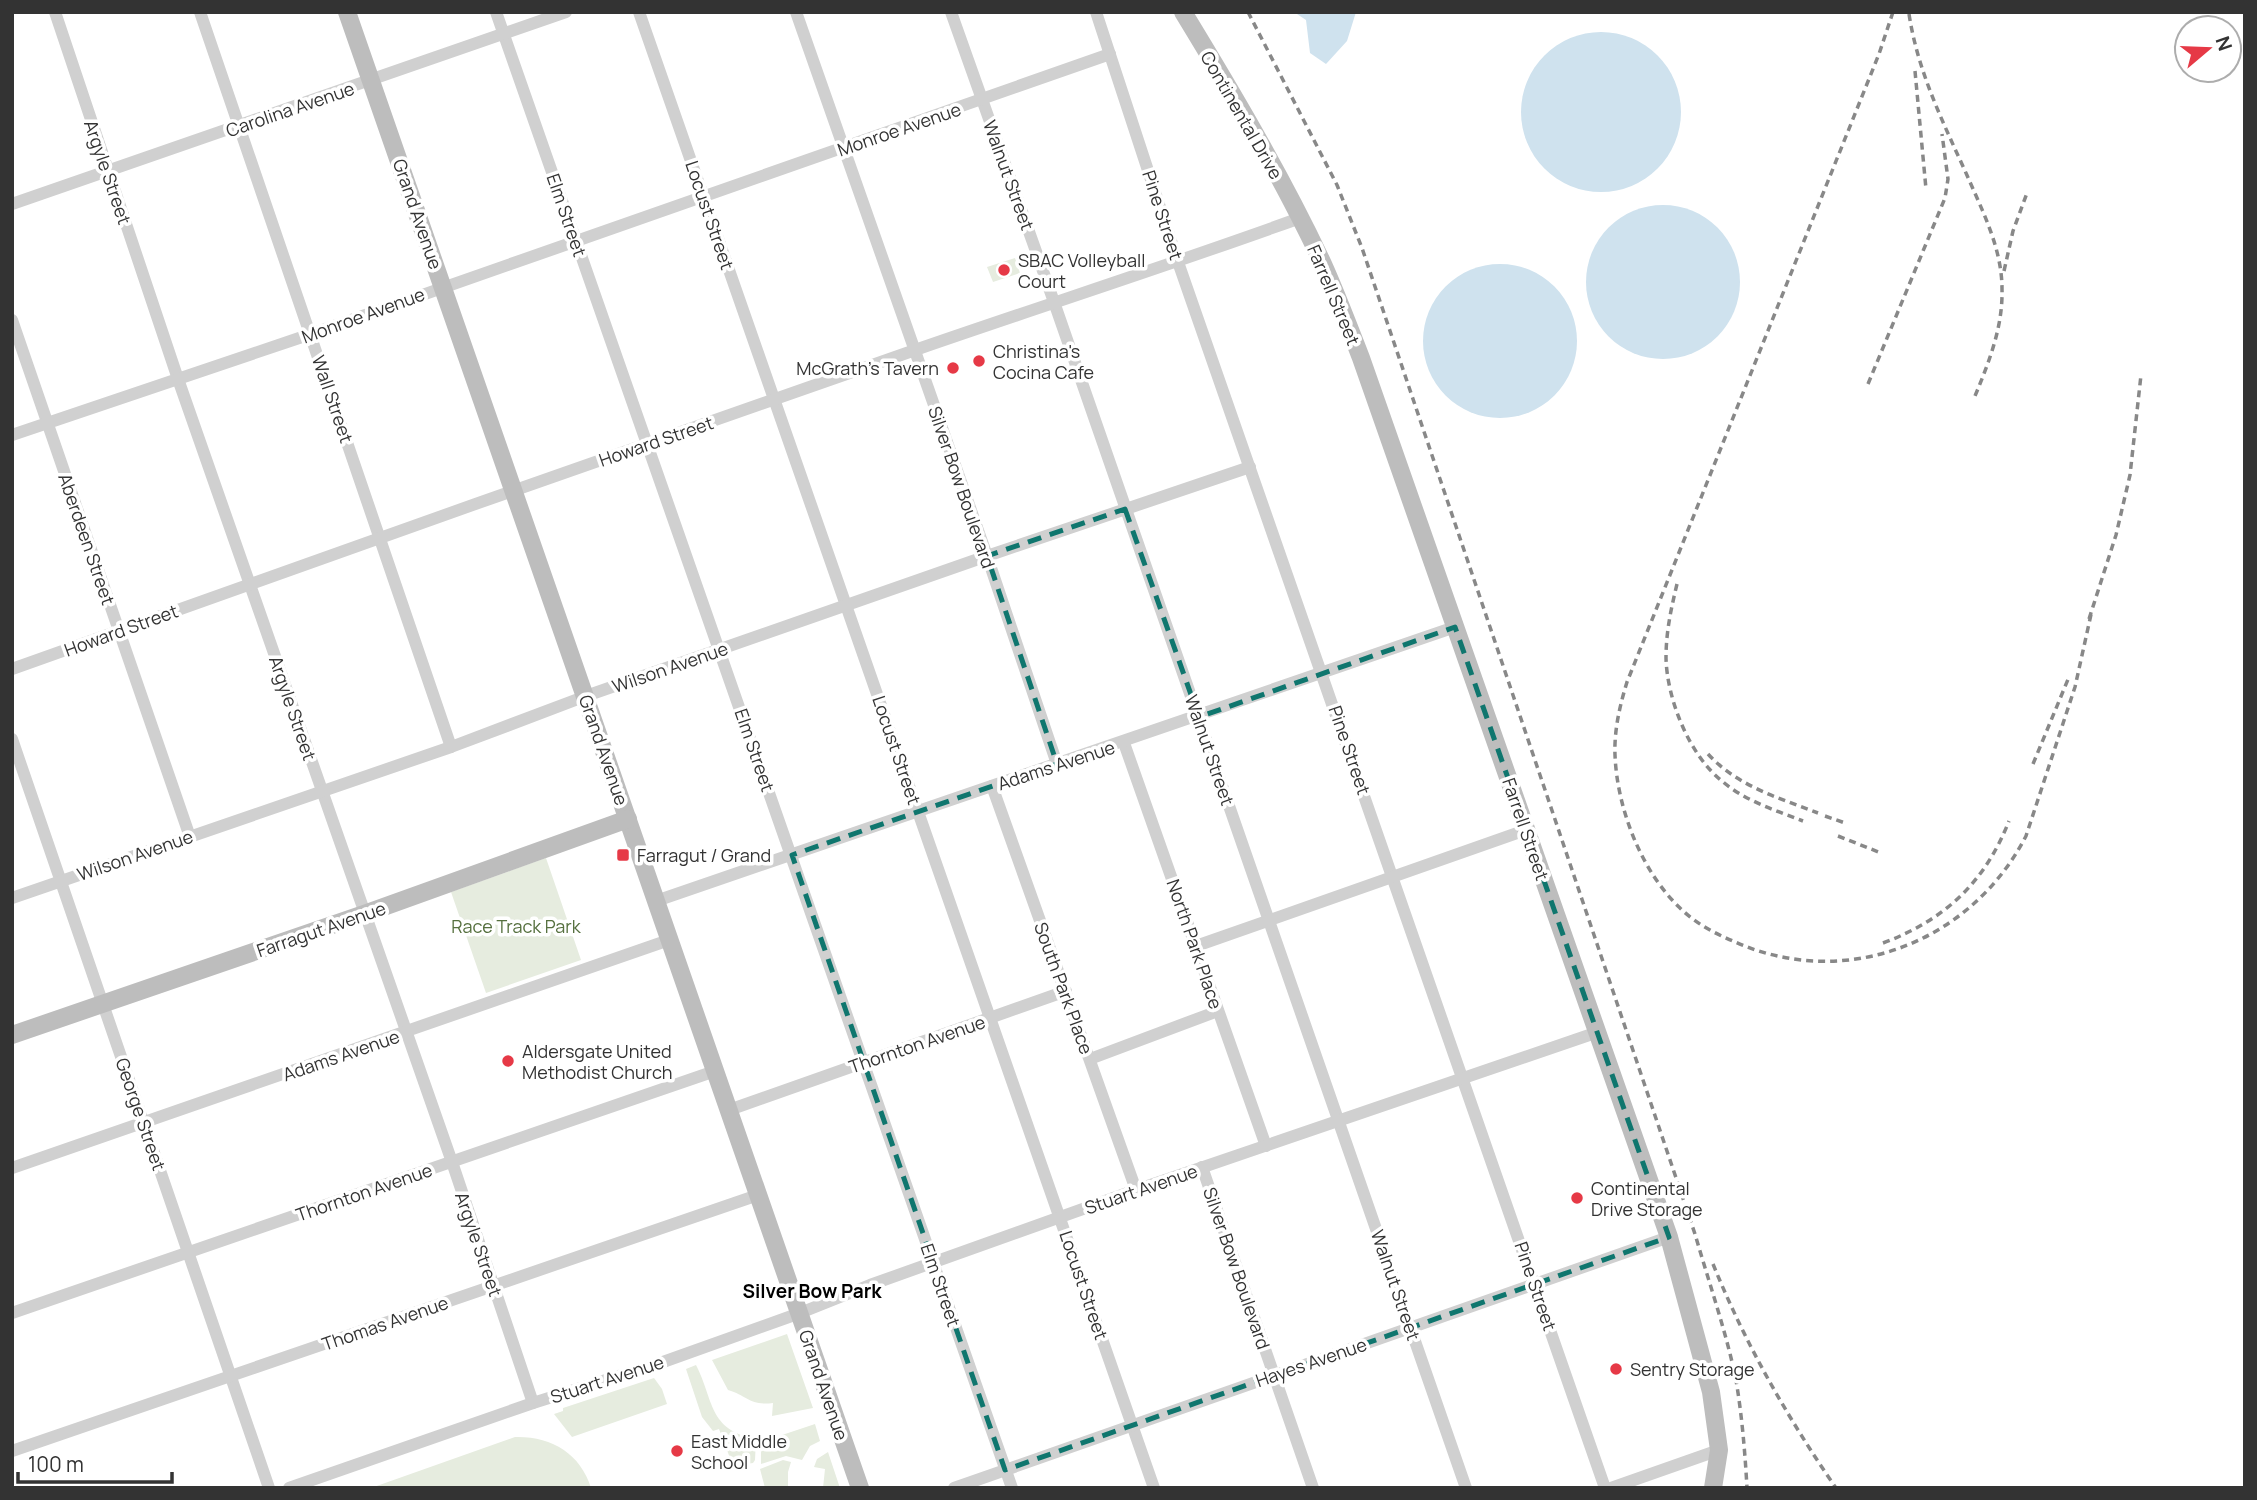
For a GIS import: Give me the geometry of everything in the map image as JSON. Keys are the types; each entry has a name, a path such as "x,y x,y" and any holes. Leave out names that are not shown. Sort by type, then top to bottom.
{"main road":[{"name":"Grand Avenue","path":"347,12 860,1488"},
{"name":"Continental Drive","path":"1183,12 1251,126 1300,218"},
{"name":"Farrell Street","path":"1300,218 1324,266 1361,358 1668,1237 1711,1392 1719,1450"},
{"name":"Farragut Avenue","path":"12,1035 628,820"},
{"path":"1713,1488 1719,1450"}],"street":[{"name":"Argyle Street","path":"55,12 178,379 452,1162 533,1403"},
{"name":"Wall Street","path":"200,12 451,747"},
{"name":"Elm Street","path":"496,12 1012,1488"},
{"name":"Carolina Avenue","path":"12,204 566,12"},
{"name":"Locust Street","path":"639,12 1154,1488"},
{"name":"Silver Bow Boulevard","path":"796,12 987,556 1056,764"},
{"name":"Walnut Street","path":"951,12 1466,1488"},
{"name":"Pine Street","path":"1096,12 1178,262 1605,1488"},
{"name":"Monroe Avenue","path":"12,435 311,334 1110,54"},
{"name":"Howard Street","path":"12,669 914,350 1178,262 1300,218"},
{"name":"Aberdeen Street","path":"12,320 190,836"},
{"name":"Wilson Avenue","path":"12,898 451,747 586,696 987,556 1250,467"},
{"name":"Adams Avenue","path":"656,901 918,810 1124,743 1455,627"},
{"name":"George Street","path":"12,739 15,758 61,881 269,1488"},
{"name":"North Park Place","path":"1124,743 1265,1146"},
{"name":"South Park Place","path":"992,786 1136,1191"},
{"path":"1195,946 1526,830"},
{"name":"Adams Avenue","path":"12,1168 669,940"},
{"name":"Thornton Avenue","path":"729,1110 1066,991"},
{"path":"1090,1059 1218,1011"},
{"name":"Stuart Avenue","path":"289,1488 533,1403 663,1362 1060,1217 1598,1032"},
{"name":"Thornton Avenue","path":"12,1313 715,1071"},
{"name":"Silver Bow Boulevard","path":"1202,1167 1313,1488"},
{"name":"Thomas Avenue","path":"12,1451 758,1195"},
{"name":"Hayes Avenue","path":"954,1488 1668,1237"},
{"path":"1611,1488 1719,1450"}],"highlighted area":[{"path":"1125,509 1199,717 1455,627 1669,1237 1005,1470 792,855 1057,764 987,556"}],"green space":[{"name":"SBAC Volleyball Court","path":"1015,258 1020,273 993,282 987,267"},
{"name":"Race Track Park","path":"546,858 581,960 486,993 451,892"},
{"path":"787,1334 813,1408 772,1416 773,1403 754,1402 728,1390 712,1360"},
{"path":"696,1365 721,1421 740,1435 756,1439 753,1463 733,1466 719,1429 713,1431 702,1417 686,1369"},
{"path":"654,1378 662,1389 667,1404 572,1437 554,1414 563,1411 563,1408"},
{"path":"815,1424 820,1441 810,1446 802,1460 786,1456 761,1464 761,1439 773,1438"},
{"path":"515,1437 541,1440 562,1449 580,1465 591,1488 371,1488"},
{"path":"828,1452 840,1488 823,1488 825,1469 814,1467 817,1459"},
{"path":"783,1460 791,1462 788,1488 765,1488 760,1469"}],"water":[{"path":"1294,12 1356,12 1347,41 1326,64 1310,53 1306,20"},
{"path":"1601,32 1631,39 1657,56 1674,82 1681,112 1674,142 1657,168 1631,185 1601,192 1571,185 1545,168 1528,142 1521,112 1528,82 1545,56 1571,39"},
{"path":"1663,205 1692,211 1717,228 1734,253 1740,282 1734,311 1717,336 1692,353 1663,359 1634,353 1609,336 1592,311 1586,282 1592,253 1609,228 1634,211"},
{"path":"1500,264 1530,270 1555,286 1571,311 1577,341 1571,371 1555,396 1530,412 1500,418 1470,412 1445,396 1429,371 1423,341 1429,311 1445,286 1470,270"}],"railway":[{"path":"1248,12 1337,185 1362,248 1695,1234 1736,1380 1747,1488"},
{"path":"1893,12 1879,54 1627,682 1615,736 1615,755 1626,817 1643,857 1666,893 1692,918 1726,938 1775,956 1818,961 1860,958 1900,948 1938,930 1973,905 2002,873 2026,836 2075,687 2092,610"},
{"path":"1909,14 1925,76 1984,215 1999,259 2002,303 1998,331 1975,396"},
{"path":"1915,71 1926,189"},
{"path":"1868,384 1945,198 1948,179 1942,134"},
{"path":"2004,271 2013,231 2027,193"},
{"path":"2089,619 2116,535 2130,475 2141,375"},
{"path":"1677,584 1669,621 1667,674 1675,708 1690,741 1710,770 1731,788 1803,821"},
{"path":"2033,764 2069,677"},
{"path":"1708,754 1745,783 1818,813"},
{"path":"1825,816 1845,823"},
{"path":"1883,943 1925,923 1960,896 1988,863 2009,821"},
{"path":"1838,836 1881,853"},
{"path":"1713,1264 1768,1379 1836,1488"}],"place":[{"name":"SBAC Volleyball Court","path":"1004,270"},
{"name":"Christina's Cocina Cafe","path":"979,361"},
{"name":"McGrath's Tavern","path":"953,368"},
{"name":"Farragut / Grand","path":"623,855"},
{"name":"Aldersgate United Methodist Church","path":"508,1061"},
{"name":"Continental Drive Storage","path":"1577,1198"},
{"name":"Sentry Storage","path":"1616,1369"},
{"name":"East Middle School","path":"677,1451"}],"district":[{"name":"Silver Bow Park","path":"812,1291"}]}
